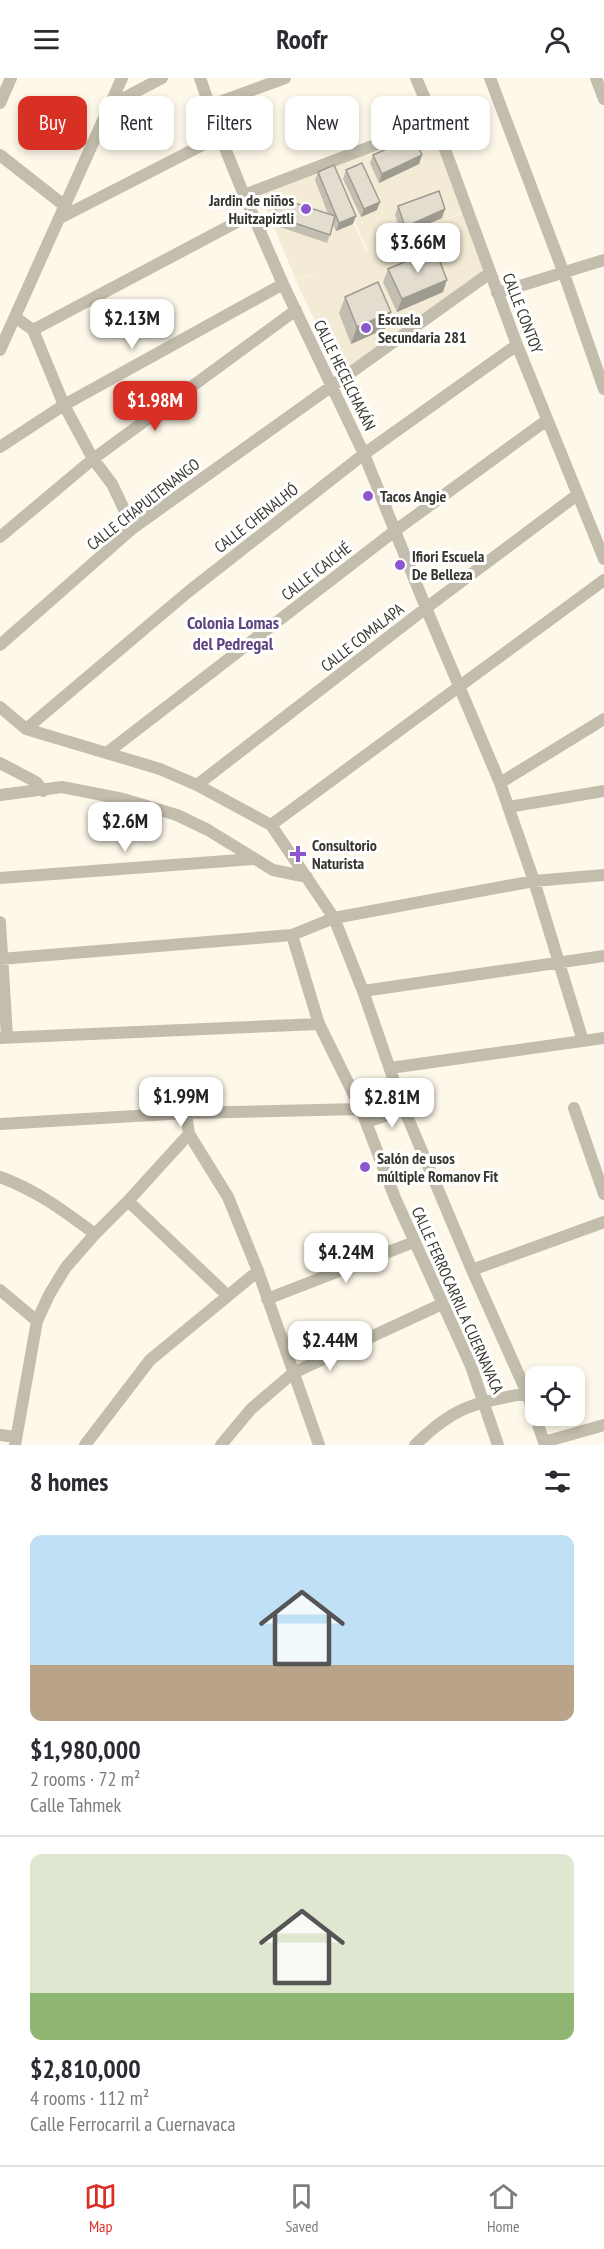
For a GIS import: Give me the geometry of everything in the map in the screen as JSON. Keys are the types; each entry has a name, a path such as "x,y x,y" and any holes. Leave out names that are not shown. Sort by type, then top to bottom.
{"street":[{"path":"0,103 11,78"},
{"path":"114,96 122,78"},
{"path":"128,96 162,78"},
{"name":"CALLE HECELCHAKÁN","path":"200,78 206,96"},
{"path":"236,96 285,78"},
{"name":"CALLE CONTOY","path":"416,78 424,96"},
{"path":"490,78 563,271 604,389"},
{"path":"596,78 604,99"},
{"path":"0,350 99,129"},
{"path":"244,195 371,146"},
{"path":"60,218 193,150"},
{"name":"CALLE HECELCHAKÁN","path":"226,150 283,284 364,454 500,783 534,881 583,1041"},
{"name":"CALLE CONTOY","path":"445,150 517,345 604,559"},
{"path":"0,156 65,206"},
{"path":"33,330 252,214"},
{"path":"497,293 604,260"},
{"name":"CALLE CHAPULTENANGO","path":"0,645 134,528 490,273"},
{"path":"0,447 64,405 283,284"},
{"path":"0,537 93,459 296,310"},
{"path":"15,317 33,330 64,405 93,459 112,484 134,528"},
{"name":"CALLE CHENALHÓ","path":"26,729 188,592 364,454 517,345"},
{"name":"CALLE ICAICHÉ","path":"108,752 396,530 547,420"},
{"name":"CALLE COMALAPA","path":"196,785 426,608 578,495"},
{"path":"271,825 604,580"},
{"name":"CALLE FERROCARRIL A CUERNAVACA","path":"0,707 26,729 160,769 196,785 271,825 334,918 363,990 402,1104 525,1389"},
{"path":"500,783 604,719"},
{"path":"0,763 36,782 43,791"},
{"path":"0,795 62,787 123,799 177,815 208,830 273,870 307,877"},
{"path":"508,807 604,791"},
{"path":"0,878 253,859"},
{"path":"1,959 292,935 334,918 534,881 604,875"},
{"path":"0,922 4,1037 319,1024"},
{"name":"CALLE FERROCARRIL A CUERNAVACA","path":"292,935 319,1024 362,1109 414,1242 471,1366 498,1445"},
{"path":"363,990 604,956"},
{"path":"390,1068 604,1038"},
{"path":"366,1122 385,1116 402,1104"},
{"path":"574,1108 604,1194"},
{"path":"0,1124 186,1113 362,1109"},
{"path":"186,1113 189,1134 228,1197 258,1272 319,1445"},
{"path":"0,1435 16,1441 37,1321 66,1267 189,1134"},
{"path":"0,1177 48,1199 95,1234"},
{"path":"128,1201 227,1295"},
{"path":"472,1270 604,1222"},
{"path":"267,1299 414,1242"},
{"path":"85,1445 150,1359 258,1272"},
{"path":"0,1290 37,1321"},
{"path":"221,1445 251,1409 293,1373 442,1304"},
{"path":"415,1445 454,1412 474,1404 525,1393"},
{"path":"544,1443 604,1425"},
{"name":"CALLE FERROCARRIL A CUERNAVACA","path":"538,1426 544,1443"}],"shaded area":[{"path":"377,150 444,150 469,209 431,226 469,211 496,274 341,375 296,281 323,270 296,280 260,194 328,167 367,253 332,168"}],"building":[{"path":"384,150 420,150 422,155 382,174 373,155"},
{"path":"362,163 380,202 364,209 346,170"},
{"path":"334,165 356,216 339,223 318,172"},
{"path":"439,191 445,209 405,227 398,206"},
{"path":"279,198 335,216 330,235 274,216"},
{"path":"435,249 447,280 402,299 388,269"},
{"path":"378,282 391,312 357,327 345,297"}],"place":[{"name":"Jardin de niños Huitzapiztli","path":"306,209"},
{"name":"Escuela Secundaria 281","path":"366,328"},
{"name":"Tacos Angie","path":"368,496"},
{"name":"Ifiori Escuela De Belleza","path":"400,565"},
{"name":"Consultorio Naturista","path":"298,854"},
{"name":"Salón de usos múltiple Romanov Fit","path":"365,1167"}],"district":[{"name":"Colonia Lomas del Pedregal","path":"233,632"}]}
